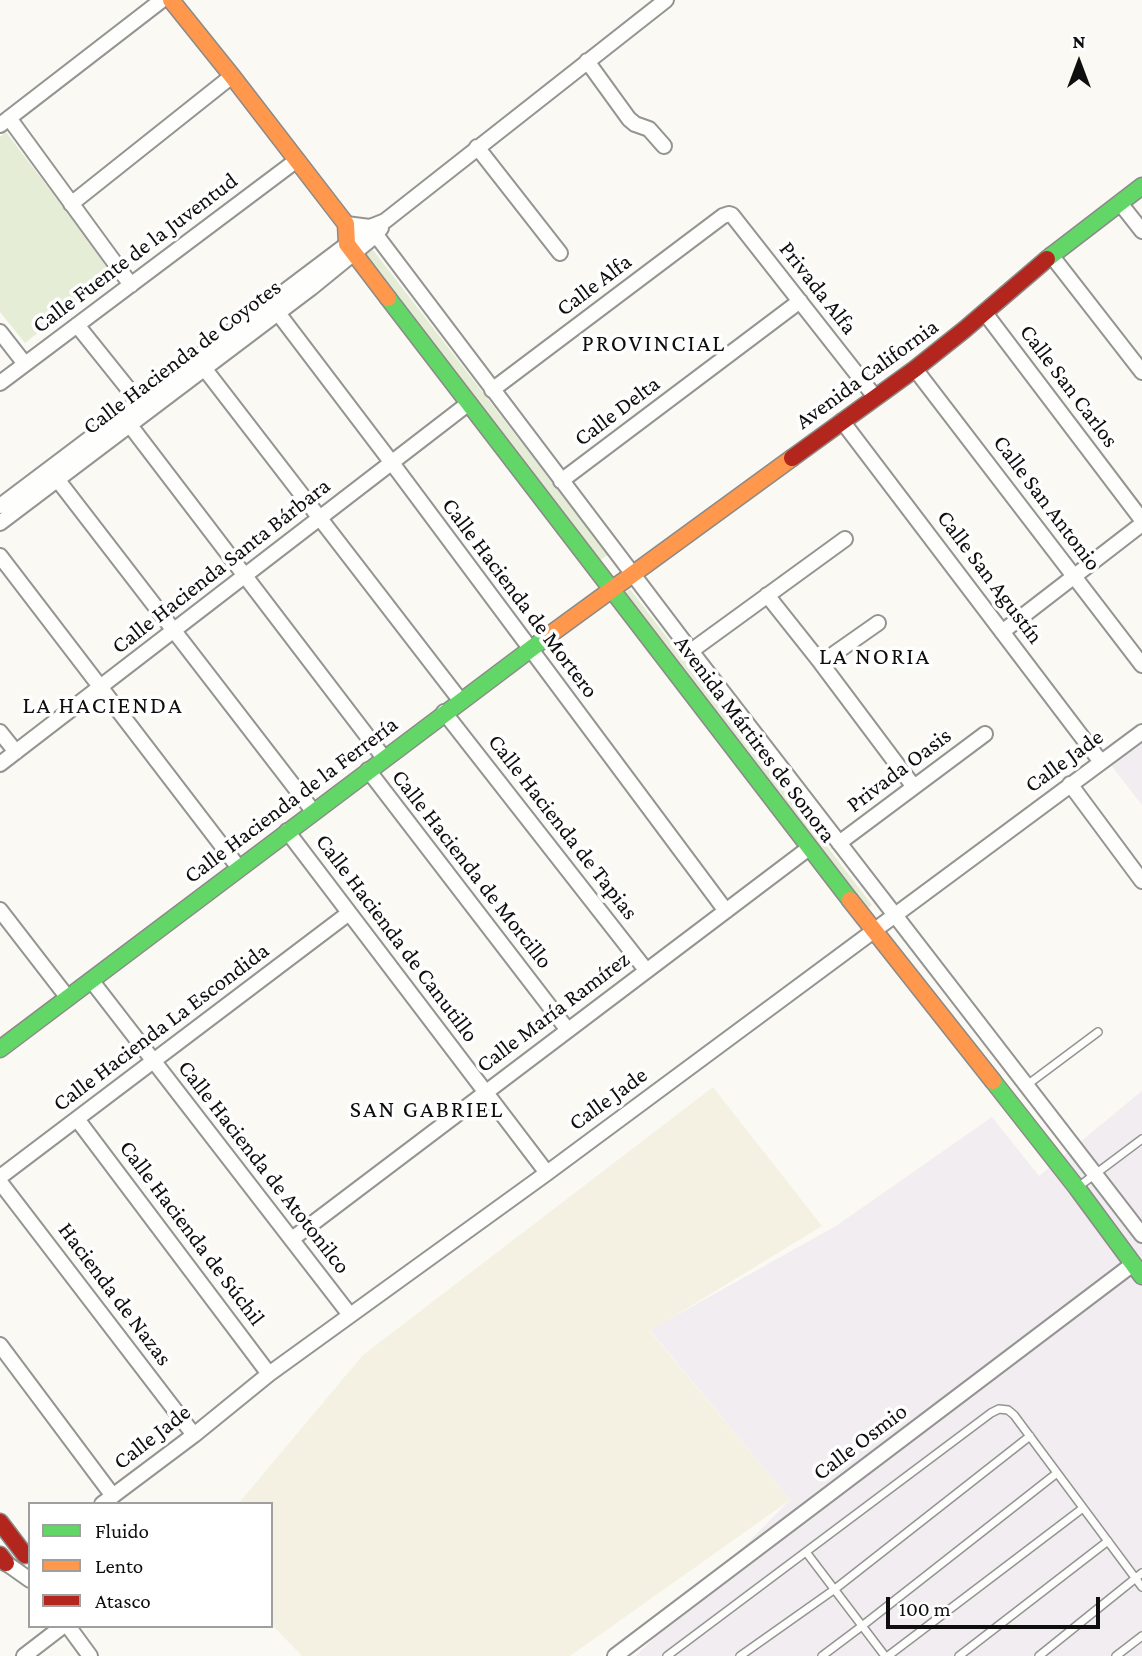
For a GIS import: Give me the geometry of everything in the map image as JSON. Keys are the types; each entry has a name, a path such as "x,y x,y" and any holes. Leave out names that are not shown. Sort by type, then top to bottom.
{"street":[{"path":"131,285 71,204 4,121 162,0"},
{"path":"171,0 346,224 351,249"},
{"name":"Calle Hacienda de Coyotes","path":"0,523 129,424 142,406 204,368 278,313 385,220 666,0"},
{"path":"587,61 629,119 649,129 664,146"},
{"path":"71,204 232,76"},
{"path":"477,147 560,253"},
{"name":"Calle Fuente de la Juventud","path":"0,383 297,160"},
{"name":"Avenida California","path":"611,588 915,369 1051,255 1142,186"},
{"path":"1120,203 1142,231"},
{"name":"Privada Alfa","path":"723,216 732,215 875,397"},
{"name":"Calle Alfa","path":"492,390 723,216"},
{"path":"346,224 373,231"},
{"name":"Avenida Mártires de Sonora","path":"373,231 691,651 1142,1235"},
{"name":"Calle Hacienda de Coyotes","path":"0,506 142,406 351,249"},
{"name":"Avenida Mártires de Sonora","path":"351,249 809,848 1076,1188 1137,1270"},
{"path":"1051,255 1142,372"},
{"name":"Calle Delta","path":"561,481 800,302"},
{"name":"Calle Hacienda de Mortero","path":"278,313 726,911"},
{"name":"Calle San Carlos","path":"985,313 1142,522"},
{"path":"78,325 142,406"},
{"path":"0,332 25,364"},
{"path":"204,368 460,700"},
{"name":"Calle San Antonio","path":"915,369 1142,665"},
{"name":"Calle Hacienda Santa Bárbara","path":"0,764 469,403"},
{"name":"Calle San Agustín","path":"842,421 1101,762"},
{"name":"Calle Hacienda de Morcillo","path":"129,424 384,758"},
{"name":"Calle Hacienda de Canutillo","path":"57,479 313,811"},
{"path":"1002,632 1142,522"},
{"path":"691,651 845,539"},
{"path":"0,556 239,868"},
{"name":"Calle Hacienda de la Ferrería","path":"0,1049 611,588"},
{"path":"767,596 914,787"},
{"path":"821,663 878,623"},
{"name":"Calle Hacienda de Tapias","path":"444,712 646,970"},
{"path":"0,732 16,752"},
{"name":"Calle Jade","path":"108,1500 269,1374 547,1173 1142,732"},
{"name":"Privada Oasis","path":"839,843 985,734"},
{"name":"Calle Hacienda de Morcillo","path":"368,770 567,1030"},
{"path":"1070,784 1142,880"},
{"name":"Calle Hacienda de Canutillo","path":"287,831 547,1173"},
{"name":"Calle María Ramírez","path":"292,1239 809,848"},
{"path":"0,910 68,998"},
{"name":"Calle Hacienda La Escondida","path":"0,1180 349,913"},
{"name":"Calle Hacienda de Atotonilco","path":"91,980 350,1315"},
{"name":"Calle Hacienda de Súchil","path":"78,1119 269,1374"},
{"name":"Hacienda de Nazas","path":"0,1180 194,1435"},
{"name":"Calle Osmio","path":"615,1656 1137,1270"},
{"path":"0,1345 108,1500"},
{"path":"0,1522 28,1559"},
{"path":"2,1562 28,1559"},
{"path":"2,1562 28,1579"},
{"path":"24,1656 62,1628"},
{"path":"67,1628 90,1656"}],"lane":[{"path":"1027,1085 1098,1032"},
{"path":"1076,1188 1142,1139"},
{"path":"667,1656 999,1409 1008,1410 1030,1436 1108,1542 1139,1576 1142,1587"},
{"path":"740,1656 835,1589 1030,1436"},
{"path":"822,1656 1057,1473"},
{"path":"806,1552 887,1656 1083,1508"},
{"path":"959,1656 1108,1542"},
{"path":"1039,1656 1139,1576"},
{"path":"1116,1656 1142,1636"}],"shaded area":[{"path":"1142,742 1142,805 1111,765"},
{"path":"713,1087 822,1226 650,1331 790,1500 570,1656 302,1656 273,1626 273,1502 240,1502 363,1355"},
{"path":"1142,1091 1142,1656 636,1656 790,1500 650,1330 836,1226 992,1117 1039,1176"}],"green space":[{"path":"6,132 113,273 25,343 0,312 0,137"},
{"path":"370,246 608,555 597,562 361,254"},
{"path":"630,589 872,905 863,911 621,597"}],"traffic: fast":[{"path":"1047,259 1142,186"},
{"path":"388,298 850,900"},
{"path":"0,1049 548,636"},
{"path":"993,1081 1142,1276"}],"traffic: slow":[{"path":"171,0 346,224 347,244 388,298"},
{"path":"548,636 792,458"},
{"path":"850,900 993,1081"}],"traffic: jam":[{"path":"792,458 915,369 1047,259"},
{"path":"0,1522 25,1555"},
{"path":"0,1555 6,1563"}],"district":[{"name":"PROVINCIAL","path":"654,344"},
{"name":"LA NORIA","path":"875,657"},
{"name":"LA HACIENDA","path":"103,706"},
{"name":"SAN GABRIEL","path":"427,1110"}]}
